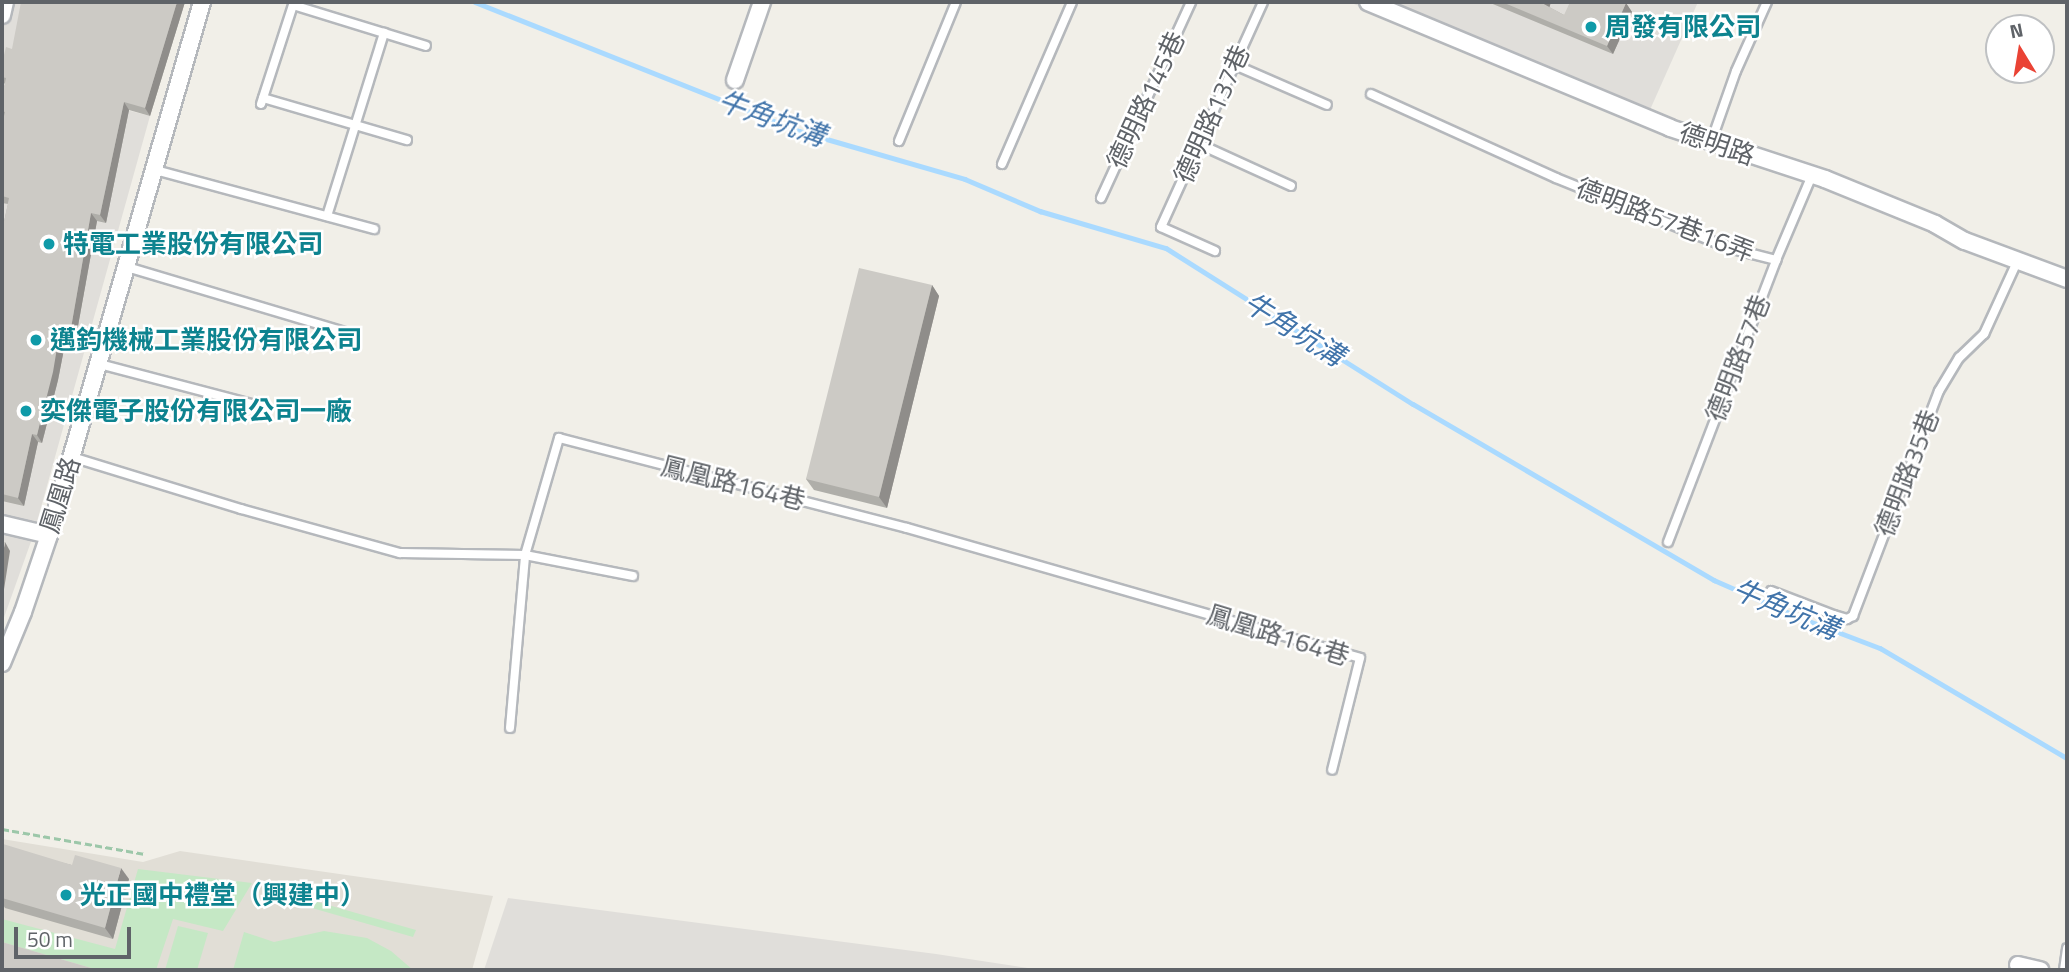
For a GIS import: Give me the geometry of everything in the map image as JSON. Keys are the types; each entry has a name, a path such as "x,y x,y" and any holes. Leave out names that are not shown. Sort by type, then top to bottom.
{"street":[{"path":"2,15 5,2"},
{"name":"鳳凰路","path":"2,663 23,612 49,535 202,2"},
{"path":"735,80 762,2"},
{"name":"德明路","path":"1368,2 1410,9 1711,142 1812,175 1890,205 2017,262 2067,279"},
{"path":"2,524 49,535"},
{"path":"2018,965 2040,970"}],"lane":[{"path":"899,141 956,2"},
{"path":"1002,164 1072,2"},
{"name":"德明路145巷","path":"1101,198 1191,2"},
{"name":"德明路137巷","path":"1215,251 1161,227 1263,2"},
{"path":"1711,142 1736,71 1767,2"},
{"path":"407,140 356,124 262,101 294,3 426,46"},
{"path":"327,216 384,33"},
{"path":"1235,65 1327,105"},
{"name":"德明路57巷16弄","path":"1371,94 1556,178 1729,248 1776,260"},
{"path":"1199,144 1291,186"},
{"path":"155,170 374,229"},
{"name":"德明路57巷","path":"1668,542 1776,260 1812,175"},
{"name":"德明路35巷","path":"1771,591 1847,619 1853,616 1939,391 1959,358 1984,334 2017,262"},
{"path":"127,267 345,332"},
{"path":"99,364 263,407"},
{"name":"鳳凰路164巷","path":"525,555 559,438 907,528 1360,658 1332,770"},
{"path":"72,457 241,509 400,553 525,555 634,576"},
{"path":"510,728 525,555"},
{"path":"2064,970 2067,948"}],"path":[{"path":"2,829 145,854"}],"shaded area":[{"path":"2,2 141,2 119,108 150,116 33,536 2,623"},
{"path":"1349,2 1698,2 1645,121"},
{"path":"2,839 143,862 180,851 493,896 472,970 2,970"},
{"path":"508,898 936,954 1041,970 484,970"}],"green space":[{"path":"138,869 252,883 223,931 173,919 156,970 98,970 2,942 2,919 115,949"},
{"path":"314,901 416,930 413,937 312,908"},
{"path":"178,926 208,933 197,970 165,970"},
{"path":"324,931 367,938 391,951 413,970 233,970 244,932 274,942"}],"building":[{"path":"21,2 177,2 145,108 124,102 100,215 91,213 71,328 65,327 65,337 59,336 53,372 37,435 32,434 18,498 2,494 2,231 9,198 2,196 2,124 5,112 2,111 2,97 6,78 2,77 2,63 6,47 12,49"},
{"name":"周發有限公司","path":"1502,2 1542,2 1564,15 1570,2 1626,3 1607,46"},
{"path":"859,268 932,285 879,497 806,479"},
{"name":"光正國中禮堂（興建中）","path":"3,844 72,865 75,855 121,868 105,928 2,898"},
{"path":"2,942 98,970 2,970"}],"waterway":[{"name":"牛角坑溝","path":"475,2 799,131 965,179 1040,211 1166,248 1413,404 1714,580 1796,616 1880,648 2067,758"}],"place":[{"name":"周發有限公司","path":"1591,27"},
{"name":"特電工業股份有限公司","path":"49,244"},
{"name":"邁鈞機械工業股份有限公司","path":"36,340"},
{"name":"奕傑電子股份有限公司一廠","path":"26,411"},
{"name":"光正國中禮堂（興建中）","path":"66,895"}]}
